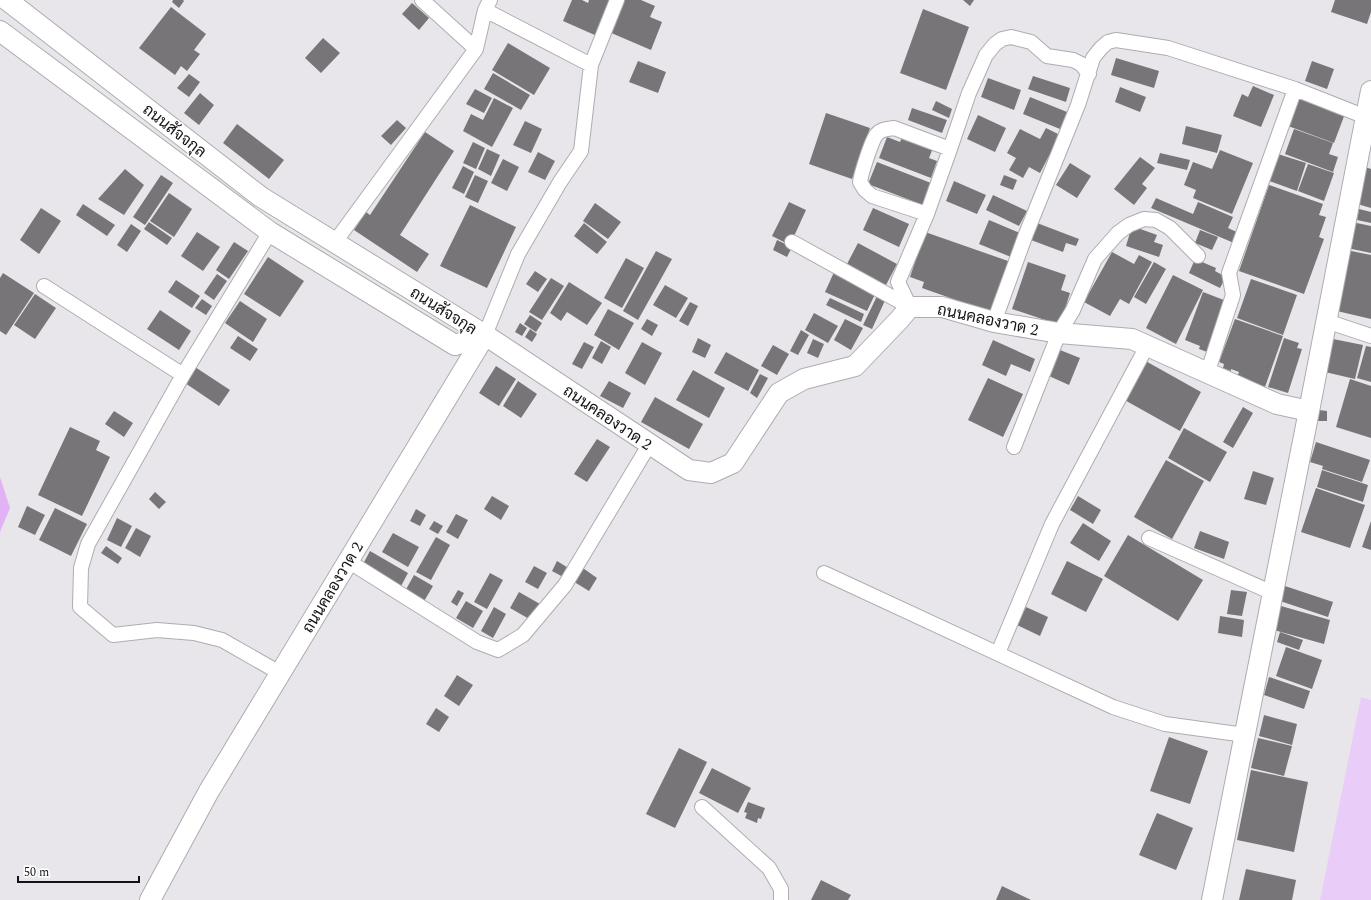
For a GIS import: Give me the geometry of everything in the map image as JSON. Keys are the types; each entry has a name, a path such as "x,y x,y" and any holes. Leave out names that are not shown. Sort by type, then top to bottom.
{"street":[{"name":"ถนนสัจจกุล","path":"7,0 261,197 485,335"},
{"path":"422,0 476,49"},
{"path":"485,335 518,254 560,182 581,151 591,65 617,0"},
{"path":"335,242 476,49 487,5 591,65"},
{"name":"ถนนสัจจกุล","path":"0,31 270,232 455,345 485,335"},
{"path":"910,307 898,282 927,214 969,93 986,55 995,44 1002,39 1011,38 1031,42 1047,56 1073,60 1081,64 1089,74"},
{"path":"994,322 1026,234 1078,105 1094,58 1101,48 1108,42 1116,40 1168,48 1295,89 1366,117"},
{"path":"1206,374 1233,295 1229,273 1295,89"},
{"path":"1212,900 1371,91"},
{"path":"927,214 872,196 865,190 860,182 862,172 876,134 885,129 894,128 950,149"},
{"path":"1014,446 1059,333 1073,310 1094,259 1118,233 1129,225 1144,219 1156,220 1170,228 1198,256"},
{"path":"270,232 183,375 88,544 81,568 80,607 113,635 157,630 201,635 222,640 280,672"},
{"path":"792,242 910,307"},
{"path":"44,286 183,375"},
{"name":"ถนนคลองวาด 2","path":"150,900 209,791 485,335 649,445 689,470 711,473 733,463 779,393 804,379 855,366 910,307 942,307 994,322 1059,333 1132,339 1206,374 1277,404 1309,411"},
{"path":"1326,321 1371,336"},
{"path":"998,653 1052,524 1147,346"},
{"path":"348,561 478,642 498,650 523,636 565,585 649,445"},
{"path":"1149,538 1273,593"},
{"path":"824,573 1121,710 1165,724 1245,735"},
{"path":"702,807 769,868 781,889 781,900"}],"shaded area":[{"path":"0,477 10,508 0,532"},
{"path":"1361,697 1371,700 1371,900 1320,900"}],"building":[{"path":"173,0 184,1 179,8 172,2"},
{"path":"572,0 582,0 588,3 589,0 612,0 597,36 563,21"},
{"path":"622,0 641,0 655,6 650,17 662,22 651,50 609,32"},
{"path":"963,0 974,0 970,6"},
{"path":"1335,0 1371,0 1371,12 1367,24 1331,12"},
{"path":"412,3 429,18 419,30 402,14"},
{"path":"171,7 206,34 194,50 200,54 187,71 181,66 175,75 139,48"},
{"path":"923,9 969,27 946,90 900,73"},
{"path":"323,38 340,53 321,73 305,58"},
{"path":"508,43 550,68 534,95 492,70"},
{"path":"1116,58 1159,71 1154,88 1111,75"},
{"path":"638,61 666,72 658,93 629,82"},
{"path":"1312,61 1334,69 1327,89 1305,81"},
{"path":"493,73 530,95 521,110 484,89"},
{"path":"189,74 200,82 189,97 177,88"},
{"path":"1033,76 1070,88 1066,102 1028,89"},
{"path":"988,78 1021,90 1014,110 981,97"},
{"path":"1253,86 1274,95 1261,127 1233,116 1242,94 1248,97"},
{"path":"1120,87 1146,97 1140,112 1115,102"},
{"path":"475,89 492,98 484,113 466,104"},
{"path":"200,93 214,105 199,125 184,113"},
{"path":"1299,94 1346,111 1334,143 1288,126"},
{"path":"1030,97 1067,112 1060,129 1023,114"},
{"path":"494,98 513,108 492,147 463,131 471,114 483,120"},
{"path":"936,101 952,109 949,118 932,110"},
{"path":"912,108 947,120 942,133 908,120"},
{"path":"826,113 870,128 852,179 809,164"},
{"path":"978,115 1006,128 995,152 967,139"},
{"path":"397,120 406,128 391,145 381,136"},
{"path":"525,121 542,129 531,153 513,145"},
{"path":"237,124 284,160 269,179 223,143"},
{"path":"1186,126 1222,135 1217,153 1182,144"},
{"path":"1046,128 1060,135 1040,173 1029,167 1023,178 1009,170 1016,158 1007,153 1020,129 1040,139"},
{"path":"1294,129 1333,143 1329,154 1338,157 1333,172 1285,154"},
{"path":"425,132 454,151 400,235 429,254 417,272 354,230 366,212 370,215"},
{"path":"887,137 900,142 902,137 933,148 929,158 937,161 931,178 879,158"},
{"path":"473,142 485,148 476,169 463,163"},
{"path":"487,149 500,155 491,176 478,169"},
{"path":"1220,150 1253,163 1232,214 1193,198 1196,190 1184,185 1193,162 1212,169"},
{"path":"538,152 555,161 545,180 528,172"},
{"path":"1160,153 1190,160 1187,170 1157,163"},
{"path":"1278,154 1306,163 1297,191 1269,181"},
{"path":"1140,157 1155,168 1142,184 1147,188 1134,205 1114,189"},
{"path":"503,159 519,167 507,191 491,183"},
{"path":"877,162 931,183 923,205 868,184"},
{"path":"1070,163 1091,176 1077,198 1056,185"},
{"path":"1308,164 1334,173 1324,201 1298,191"},
{"path":"463,166 474,172 464,194 452,188"},
{"path":"1365,167 1371,169 1371,208 1354,203"},
{"path":"125,169 144,185 124,215 98,199"},
{"path":"161,175 173,183 145,225 133,217"},
{"path":"475,175 488,181 478,203 465,197"},
{"path":"1004,175 1017,180 1013,190 1000,185"},
{"path":"954,181 986,195 977,214 946,201"},
{"path":"1269,185 1323,204 1319,215 1326,217 1319,237 1324,239 1304,294 1239,271"},
{"path":"169,193 192,209 174,237 150,221"},
{"path":"993,195 1027,211 1019,226 986,210"},
{"path":"1156,198 1193,214 1198,202 1233,217 1228,228 1239,233 1234,243 1151,208"},
{"path":"789,202 806,210 790,245 772,236"},
{"path":"595,203 621,222 608,239 583,221"},
{"path":"83,204 115,225 107,236 76,215"},
{"path":"470,205 516,227 487,288 440,266"},
{"path":"41,208 61,221 39,254 20,240"},
{"path":"873,208 909,224 899,247 863,230"},
{"path":"1359,209 1371,212 1371,223 1357,220"},
{"path":"989,220 1020,233 1011,257 979,244"},
{"path":"149,222 172,238 167,245 144,229"},
{"path":"1352,222 1371,226 1371,253 1347,248"},
{"path":"584,223 607,242 597,254 574,236"},
{"path":"1037,223 1079,239 1076,246 1066,243 1063,252 1031,240"},
{"path":"131,224 141,231 127,252 117,245"},
{"path":"1132,226 1157,235 1154,242 1163,245 1159,257 1126,246"},
{"path":"1200,230 1218,237 1212,250 1195,243"},
{"path":"197,232 220,247 203,271 181,256"},
{"path":"925,232 1011,262 993,313 922,288 924,282 910,277"},
{"path":"777,240 792,247 787,257 773,250"},
{"path":"234,242 248,251 229,279 216,270"},
{"path":"858,243 897,264 886,285 847,264"},
{"path":"656,251 672,259 638,320 623,311"},
{"path":"1351,251 1371,255 1371,319 1337,311 1344,257 1349,258"},
{"path":"1112,252 1134,264 1139,255 1152,262 1129,304 1120,299 1110,316 1084,302"},
{"path":"268,257 304,281 280,317 244,294"},
{"path":"626,258 644,268 622,308 604,298"},
{"path":"1195,259 1216,268 1215,271 1226,277 1220,288 1189,273"},
{"path":"1028,262 1066,275 1061,290 1070,293 1060,325 1012,309"},
{"path":"1154,262 1166,269 1146,304 1134,297"},
{"path":"835,270 877,290 867,311 825,292"},
{"path":"535,271 547,279 538,292 526,284"},
{"path":"3,273 34,293 6,335 0,331 0,278"},
{"path":"217,274 227,281 214,300 204,293"},
{"path":"1173,275 1203,290 1176,344 1146,328"},
{"path":"551,278 564,286 542,320 529,312"},
{"path":"1251,279 1297,295 1283,335 1237,318"},
{"path":"176,280 200,296 192,308 168,292"},
{"path":"569,282 602,303 587,325 567,312 561,321 550,313"},
{"path":"665,285 688,298 676,318 653,305"},
{"path":"879,292 887,296 872,329 863,325"},
{"path":"1203,292 1229,302 1210,353 1199,349 1200,346 1185,340"},
{"path":"35,294 56,308 35,339 14,325"},
{"path":"830,298 864,314 861,322 826,305"},
{"path":"202,299 212,306 206,315 195,308"},
{"path":"240,301 267,319 253,342 225,323"},
{"path":"690,302 698,306 688,326 679,321"},
{"path":"608,309 634,323 619,350 594,335"},
{"path":"160,310 191,331 179,350 147,329"},
{"path":"814,313 838,326 828,343 805,330"},
{"path":"530,315 542,323 536,332 524,324"},
{"path":"647,319 658,325 652,336 641,329"},
{"path":"845,319 863,328 851,350 834,340"},
{"path":"1235,319 1283,336 1265,387 1237,377 1239,372 1223,368 1224,364 1219,362"},
{"path":"520,323 527,328 522,336 515,332"},
{"path":"530,329 537,334 532,342 525,337"},
{"path":"801,330 809,335 798,355 790,351"},
{"path":"238,336 258,349 250,361 230,348"},
{"path":"698,338 711,345 705,358 692,352"},
{"path":"1284,338 1299,343 1297,348 1302,349 1288,393 1268,387"},
{"path":"813,339 824,344 818,358 807,353"},
{"path":"1333,339 1363,345 1355,379 1325,372"},
{"path":"993,340 1035,359 1030,372 1011,364 1006,376 982,365"},
{"path":"601,341 611,347 602,364 592,358"},
{"path":"584,342 594,347 582,369 572,364"},
{"path":"642,342 662,353 645,385 625,373"},
{"path":"773,345 789,354 777,375 761,366"},
{"path":"1366,346 1371,347 1371,382 1357,378"},
{"path":"1060,350 1080,358 1069,385 1049,376"},
{"path":"726,352 759,370 748,391 714,373"},
{"path":"1142,359 1201,392 1180,431 1121,398"},
{"path":"496,366 516,379 499,406 479,393"},
{"path":"195,367 230,390 219,406 185,383"},
{"path":"693,370 725,388 709,418 676,400"},
{"path":"760,374 768,378 757,398 750,393"},
{"path":"988,378 1023,394 1003,437 968,420"},
{"path":"1350,379 1371,386 1371,438 1336,427"},
{"path":"518,381 537,394 521,418 503,406"},
{"path":"609,381 631,393 623,408 600,396"},
{"path":"655,397 703,424 689,449 641,422"},
{"path":"1243,407 1253,413 1233,448 1223,442"},
{"path":"1319,410 1327,411 1327,421 1318,421"},
{"path":"114,411 133,423 124,437 105,424"},
{"path":"70,427 100,441 96,450 110,457 82,516 38,495"},
{"path":"1184,428 1227,452 1210,482 1168,458"},
{"path":"597,439 610,447 587,482 574,474"},
{"path":"1316,442 1370,460 1362,482 1322,469 1323,466 1310,462"},
{"path":"1166,460 1204,481 1172,539 1134,517"},
{"path":"1322,470 1368,485 1363,502 1317,487"},
{"path":"1253,471 1274,478 1266,505 1244,499"},
{"path":"1316,488 1365,505 1350,548 1301,532"},
{"path":"155,492 166,502 159,509 149,499"},
{"path":"492,496 509,506 501,520 484,509"},
{"path":"1078,496 1101,510 1093,524 1070,510"},
{"path":"27,506 45,515 35,535 18,527"},
{"path":"55,508 87,524 71,556 39,540"},
{"path":"416,509 426,515 420,526 410,521"},
{"path":"456,514 468,520 458,539 446,532"},
{"path":"117,518 132,526 121,547 107,540"},
{"path":"434,521 443,526 438,534 429,529"},
{"path":"1371,521 1371,550 1362,547"},
{"path":"1083,523 1111,541 1099,561 1070,543"},
{"path":"136,528 151,536 140,557 125,548"},
{"path":"1200,531 1229,542 1224,559 1194,548"},
{"path":"393,533 419,547 408,567 382,552"},
{"path":"1128,535 1203,580 1178,621 1104,576"},
{"path":"436,537 450,545 431,580 416,572"},
{"path":"106,546 122,558 118,564 101,553"},
{"path":"370,551 408,573 400,588 362,566"},
{"path":"557,561 570,569 565,578 552,571"},
{"path":"1067,561 1103,579 1086,612 1051,594"},
{"path":"534,566 547,573 538,589 525,582"},
{"path":"580,566 597,578 589,591 571,580"},
{"path":"490,573 503,580 487,609 474,602"},
{"path":"414,575 433,586 423,603 404,593"},
{"path":"1285,586 1333,602 1328,617 1280,601"},
{"path":"458,590 464,593 457,606 451,602"},
{"path":"1231,590 1247,592 1242,616 1227,614"},
{"path":"519,592 540,604 531,620 510,608"},
{"path":"466,601 483,611 473,628 456,618"},
{"path":"1281,606 1330,620 1324,644 1274,630"},
{"path":"494,607 506,614 493,638 481,631"},
{"path":"1026,607 1048,617 1040,636 1017,625"},
{"path":"1220,616 1244,620 1242,637 1218,633"},
{"path":"1280,632 1303,640 1299,650 1277,642"},
{"path":"1286,647 1322,660 1312,689 1276,676"},
{"path":"457,675 473,685 459,706 444,696"},
{"path":"1269,677 1310,691 1304,709 1264,695"},
{"path":"436,708 449,717 439,732 426,724"},
{"path":"1264,715 1297,724 1292,745 1259,736"},
{"path":"1169,737 1208,751 1190,804 1150,791"},
{"path":"1258,738 1292,746 1284,776 1251,768"},
{"path":"679,748 707,762 675,828 646,814"},
{"path":"712,768 751,788 738,813 699,793"},
{"path":"1251,770 1308,782 1294,852 1237,840"},
{"path":"748,802 765,808 761,819 758,818 757,823 745,818 747,813 744,812"},
{"path":"1157,813 1193,828 1176,870 1139,855"},
{"path":"1246,869 1296,880 1292,900 1239,900"},
{"path":"821,880 851,895 848,900 811,900"},
{"path":"1002,886 1031,900 996,900"}]}
